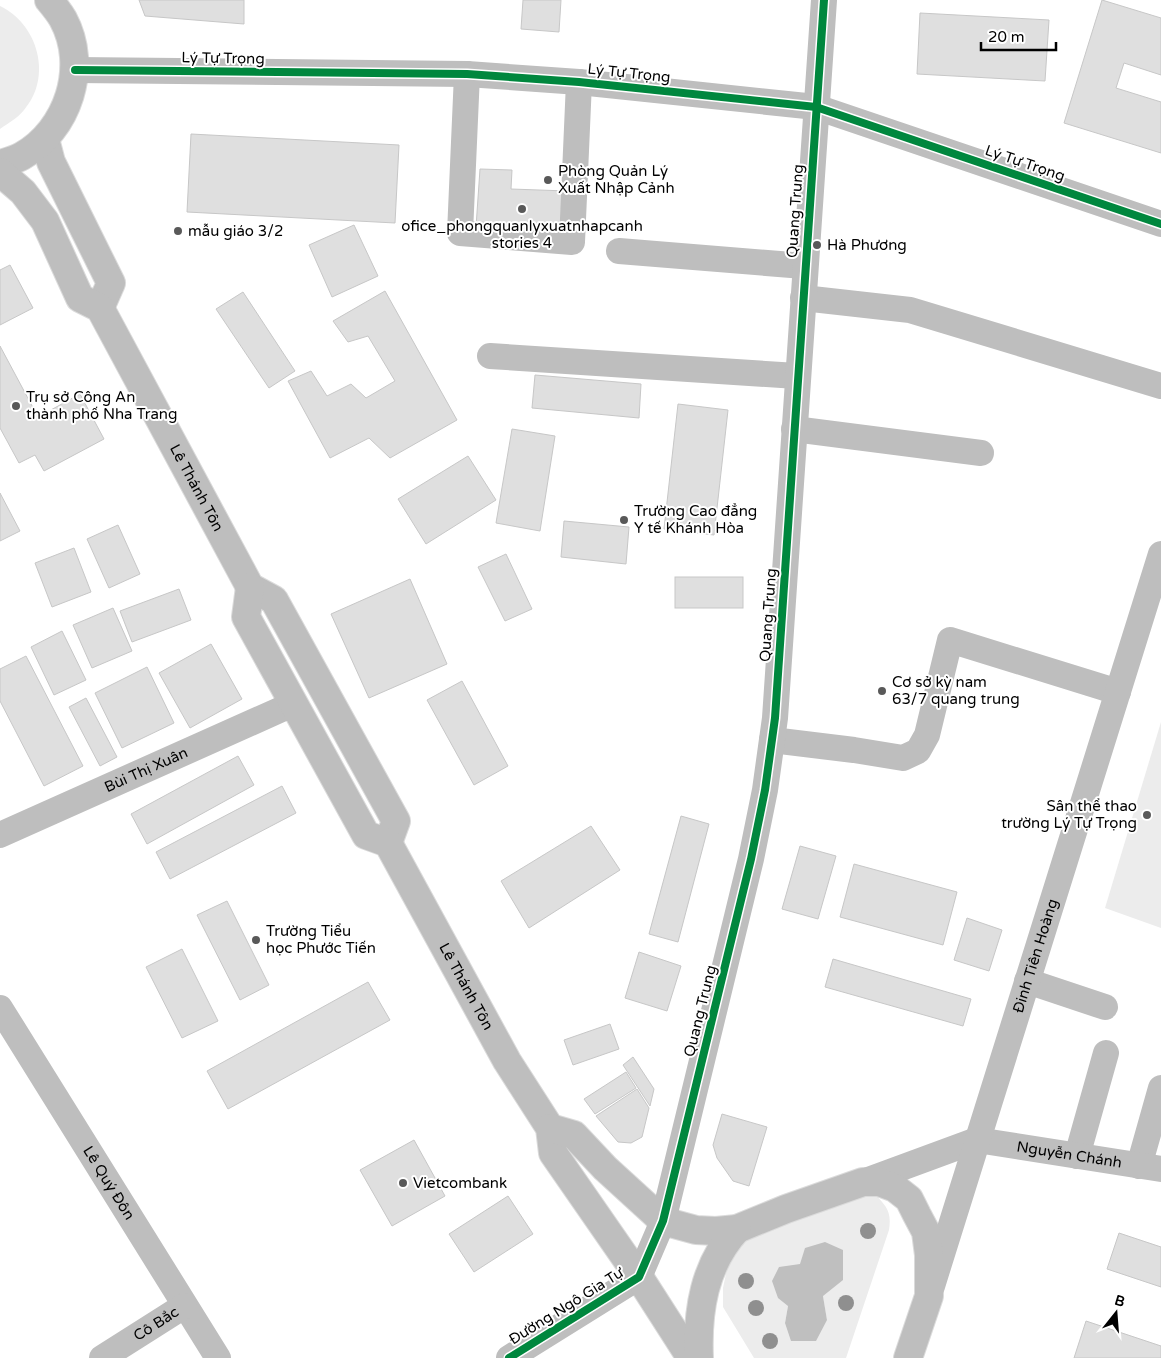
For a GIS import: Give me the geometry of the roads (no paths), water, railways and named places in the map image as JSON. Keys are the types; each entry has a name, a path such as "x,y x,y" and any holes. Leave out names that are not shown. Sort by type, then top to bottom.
{"main road":[{"path":"0,164 21,156 45,139 61,118 71,95 75,70 72,44 63,19 49,0"},
{"path":"0,172 23,192 45,221 80,298 100,308 111,283 52,162 45,139"},
{"name":"Lê Thánh Tôn","path":"100,308 250,587"},
{"path":"250,587 274,600 324,689 396,822 388,843 366,835 246,617 250,587"},
{"path":"293,704 324,689"},
{"name":"Lê Thánh Tôn","path":"388,843 502,1052 550,1128 553,1153 639,1277 691,1358"},
{"path":"550,1128 574,1135 605,1168 663,1221 696,1230 737,1229 786,1209 864,1182 879,1182 895,1188 909,1200 926,1232 929,1255 929,1296"},
{"path":"698,1358 697,1328 702,1298 712,1267 721,1248 737,1229"},
{"name":"Đinh Tiên Hoàng","path":"908,1358 929,1296"}],"street":[{"name":"Quang Trung","path":"639,1277 663,1221 751,860 765,790 776,708 804,266 824,0"},
{"name":"Lý Tự Trọng","path":"75,70 467,74 579,82 816,107 1161,224"},
{"path":"467,74 460,233 572,242 579,82"},
{"path":"619,251 804,266"},
{"path":"802,298 910,310 1161,386"},
{"path":"490,356 797,376"},
{"path":"794,429 981,453"},
{"name":"Đinh Tiên Hoàng","path":"929,1296 1161,554"},
{"path":"772,740 903,758 918,750 927,735 950,640 1118,692"},
{"name":"Bùi Thị Xuân","path":"0,836 293,704"},
{"path":"1027,981 1105,1007"},
{"name":"Lê Quý Đôn","path":"0,1008 218,1358"},
{"path":"1077,1156 1106,1053"},
{"path":"1150,1167 1161,1088"},
{"path":"864,1182 977,1140"},
{"name":"Nguyễn Chánh","path":"977,1140 1150,1167"},
{"name":"Đường Ngô Gia Tự","path":"508,1358 639,1277"},
{"name":"Cô Bắc","path":"102,1358 184,1306"}],"place":[{"name":"Phòng Quản Lý Xuất Nhập Cảnh","path":"548,180"},
{"name":"ofice_phongquanlyxuatnhapcanh stories 4","path":"522,209"},
{"name":"mẫu giáo 3/2","path":"178,231"},
{"name":"Hà Phương","path":"817,245"},
{"name":"Trụ sở Công An thành phố Nha Trang","path":"16,406"},
{"name":"Trường Cao đẳng Y tế Khánh Hòa","path":"624,520"},
{"name":"Cơ sở kỳ nam 63/7 quang trung","path":"882,691"},
{"name":"Sân thể thao trường Lý Tự Trọng","path":"1147,815"},
{"name":"Trường Tiểu học Phước Tiến","path":"256,940"},
{"name":"Vietcombank","path":"403,1183"}]}
